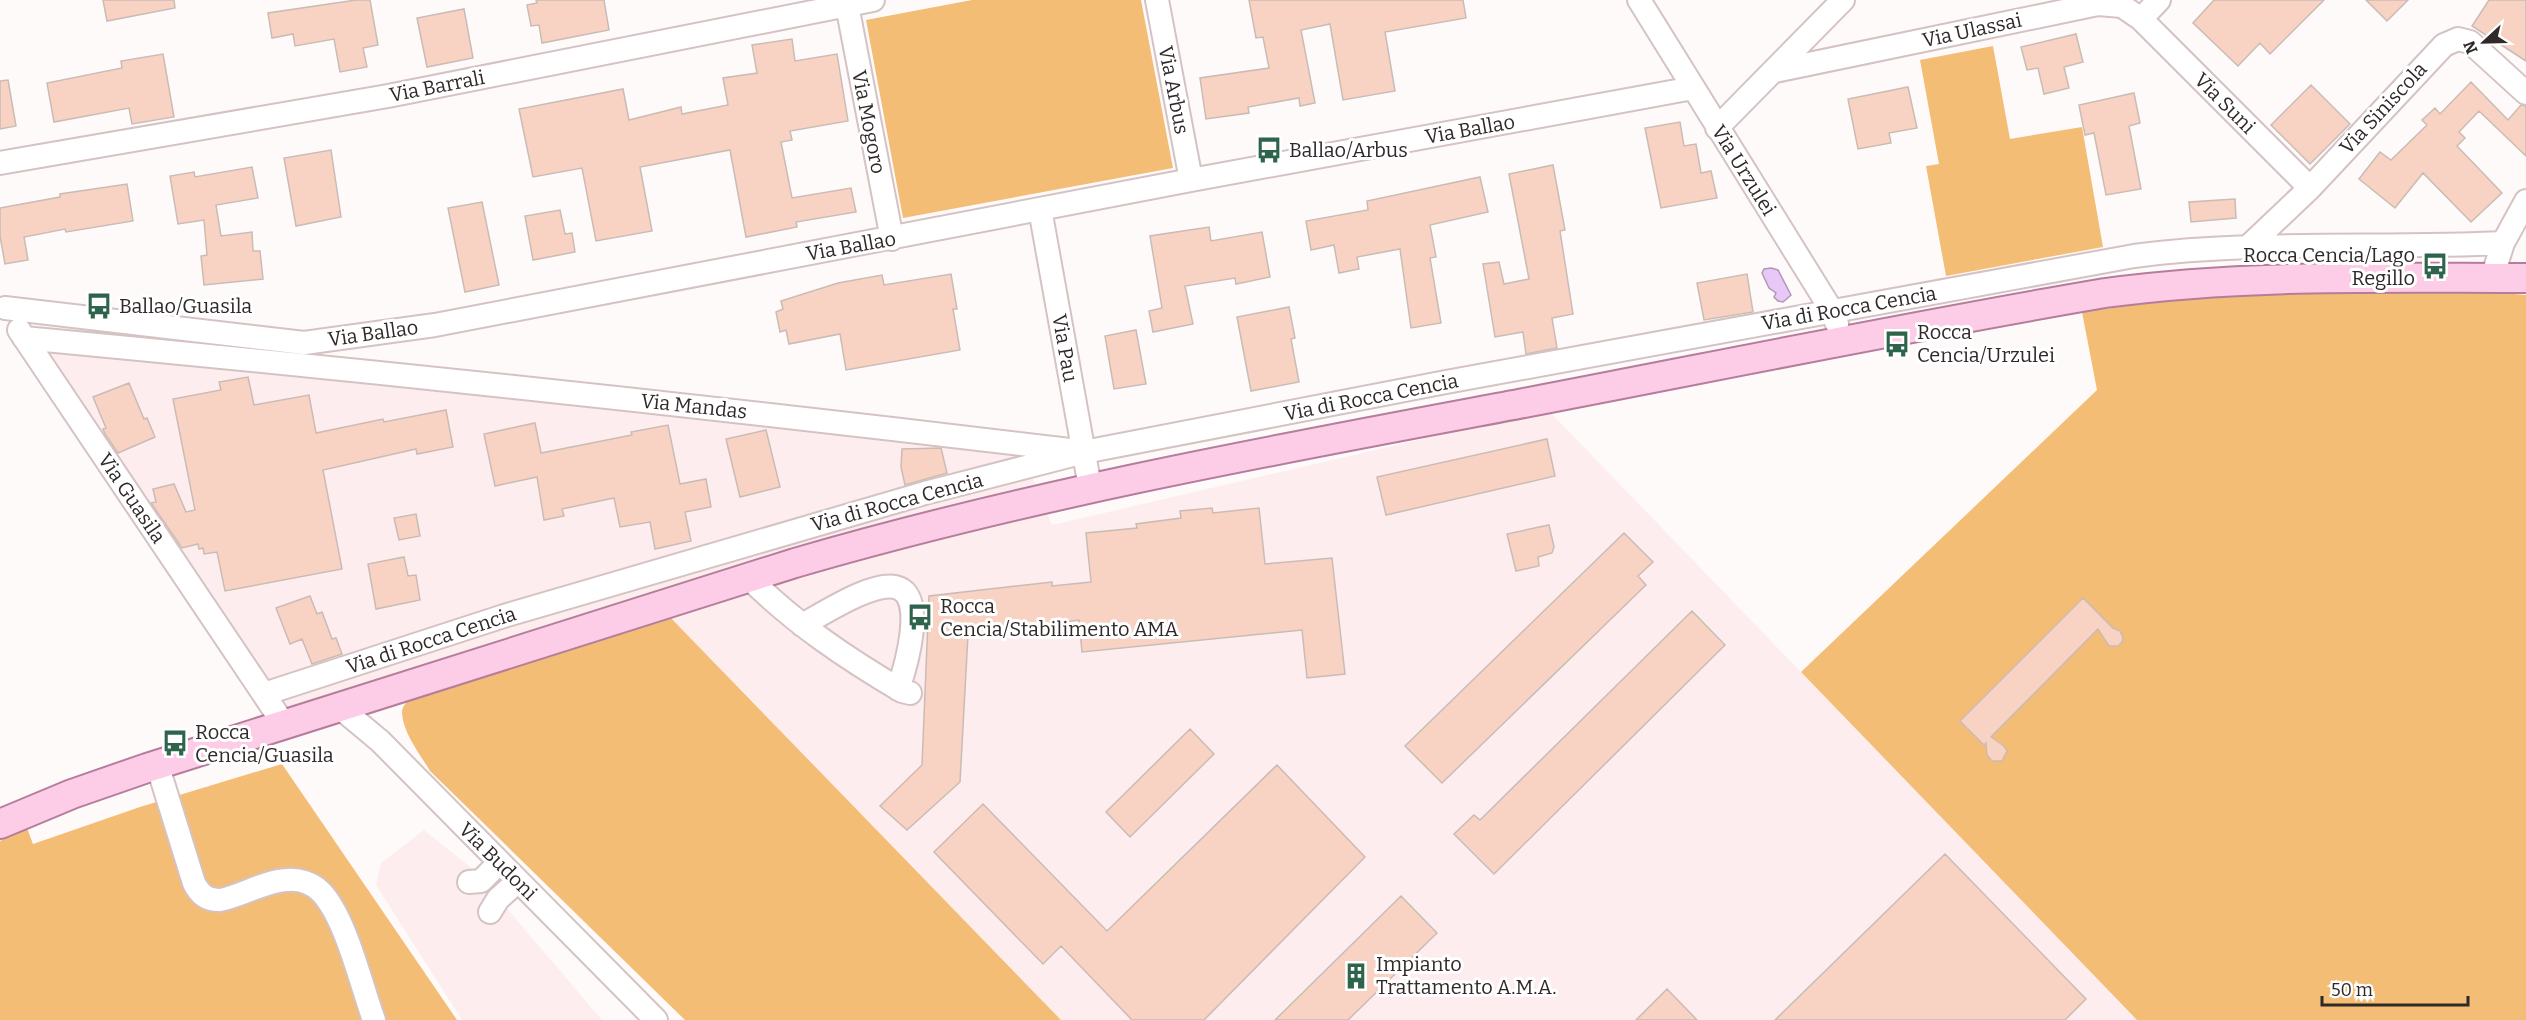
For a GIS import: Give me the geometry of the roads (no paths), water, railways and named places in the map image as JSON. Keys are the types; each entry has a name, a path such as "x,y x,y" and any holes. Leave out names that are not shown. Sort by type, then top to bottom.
{"main road":[{"name":"Via di Rocca Cencia","path":"0,824 72,794 157,764 748,577 880,538 1090,487 2039,304 2148,287 2295,278 2526,278"}],"street":[{"name":"Via Barrali","path":"0,163 388,96 873,0"},
{"name":"Via Arbus","path":"1157,0 1191,180"},
{"name":"Via Urzulei","path":"1638,0 1832,311 1844,342"},
{"path":"1718,128 1843,0"},
{"path":"2141,19 2159,0"},
{"name":"Via Ulassai","path":"1774,71 2098,4 2122,6 2141,19"},
{"name":"Via Mogoro","path":"847,5 892,239"},
{"name":"Via Suni","path":"2141,19 2310,188"},
{"name":"Via Siniscola","path":"2250,245 2310,188 2434,53 2452,41 2464,39 2475,45 2526,93"},
{"name":"Via Ballao","path":"2,305 256,337 304,353 599,292 1693,88"},
{"path":"2492,278 2504,243 2526,201"},
{"name":"Via Pau","path":"1040,209 1090,487"},
{"name":"Via di Rocca Cencia","path":"264,694 526,609 925,493 1084,452 2134,256 2250,245 2504,243"},
{"name":"Via Guasila","path":"2,305 264,694"},
{"path":"105,345 107,320"},
{"path":"183,353 185,329"},
{"path":"255,360 256,337"},
{"path":"24,338 255,360 304,353"},
{"name":"Via Mandas","path":"304,353 1084,452"},
{"path":"1305,410 1311,443"},
{"path":"748,577 802,625 839,653 905,691 912,615 910,604 901,589 894,587 869,591 802,625"},
{"path":"264,694 284,723"},
{"name":"Via Budoni","path":"338,706 380,741 656,1020"},
{"path":"157,764 194,883 200,893 209,899 220,900 281,880 301,881 314,886 328,901 338,921 374,1020"},
{"path":"468,882 481,881 499,862"},
{"path":"490,912 498,899 518,881"}],"place":[{"name":"Ballao/Arbus","path":"1269,150"},
{"name":"Rocca Cencia/Lago Regillo","path":"2435,266"},
{"name":"Ballao/Guasila","path":"99,306"},
{"name":"Rocca Cencia/Urzulei","path":"1897,344"},
{"name":"Rocca Cencia/Stabilimento AMA","path":"920,617"},
{"name":"Rocca Cencia/Guasila","path":"175,743"},
{"name":"Impianto Trattamento A.M.A.","path":"1356,976"}]}
